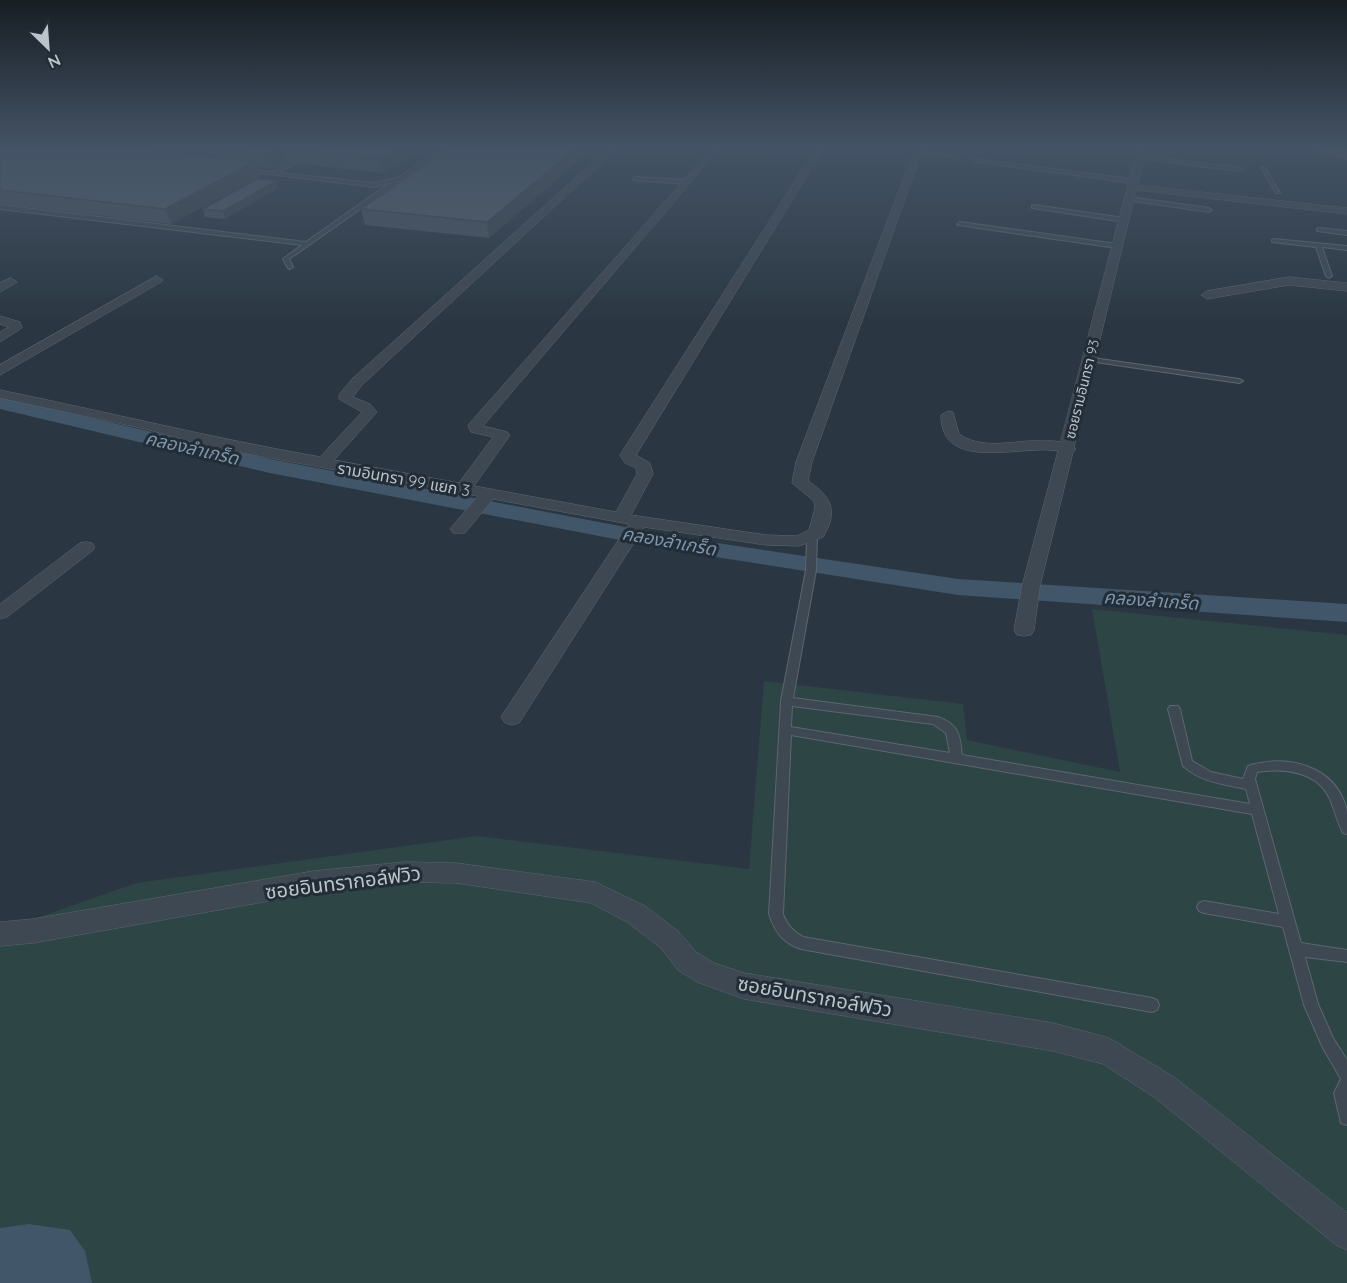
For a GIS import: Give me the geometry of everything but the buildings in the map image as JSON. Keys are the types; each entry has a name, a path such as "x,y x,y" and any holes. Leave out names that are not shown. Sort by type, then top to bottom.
{"street":[{"path":"322,464 370,412 346,399 346,395 356,383 548,208"},
{"path":"463,489 502,435 476,429 475,426 664,208"},
{"path":"621,518 645,474 645,467 631,460 628,455 783,208"},
{"path":"812,541 817,533 823,508 818,495 800,483 804,462 897,208"},
{"name":"ซอยรามอินทรา 93","path":"1026,621 1031,586 1068,449 1128,208"},
{"path":"1316,208 1347,211"},
{"path":"0,371 157,280"},
{"path":"1207,295 1289,281 1347,287"},
{"path":"0,320 15,325 16,328 0,338"},
{"name":"รามอินทรา 99 แยก 3","path":"0,394 148,425 211,442 463,489 486,497 621,518 633,533 812,541"},
{"path":"948,415 952,437 973,446 998,448 1048,445 1068,449"},
{"path":"465,523 486,497"},
{"path":"512,717 633,533"},
{"path":"0,613 86,547"},
{"name":"ซอยอินทรากอล์ฟวิว","path":"0,934 33,931 314,882 405,872 456,873 595,893 636,914 670,940 687,962 706,973 744,986 1053,1037 1109,1052 1164,1087 1347,1234"}],"lane":[{"path":"7,208 308,244"},
{"path":"290,267 286,259 359,208"},
{"path":"1040,208 1125,220"},
{"path":"1201,208 1209,210"},
{"path":"960,224 1117,246"},
{"path":"1319,230 1347,233"},
{"path":"1274,241 1347,248"},
{"path":"1318,245 1329,276"},
{"path":"1089,359 1239,381"},
{"path":"812,541 811,570 787,701 776,914 780,928 788,937 801,943 1152,1005"},
{"path":"787,701 934,720 947,724 953,732 957,759"},
{"path":"1174,709 1187,763 1192,769 1250,785"},
{"path":"785,730 1257,810"},
{"path":"1347,829 1335,794 1324,778 1316,773 1301,768 1264,765 1252,770 1250,785 1311,1005 1328,1043 1347,1074"},
{"path":"1204,907 1288,922"},
{"path":"1295,949 1347,956"},
{"path":"1347,1085 1342,1093 1347,1117"}],"green space":[{"path":"1092,609 1347,635 1347,1283 0,1283 0,931 136,883 477,836 749,869 764,681 963,704 967,740 1120,772"}],"water":[{"path":"29,1224 70,1230 85,1251 92,1283 0,1283 0,1228"}],"waterway":[{"name":"คลองลำเกร็ด","path":"0,403 270,466 677,544 958,587 1347,613"}]}
